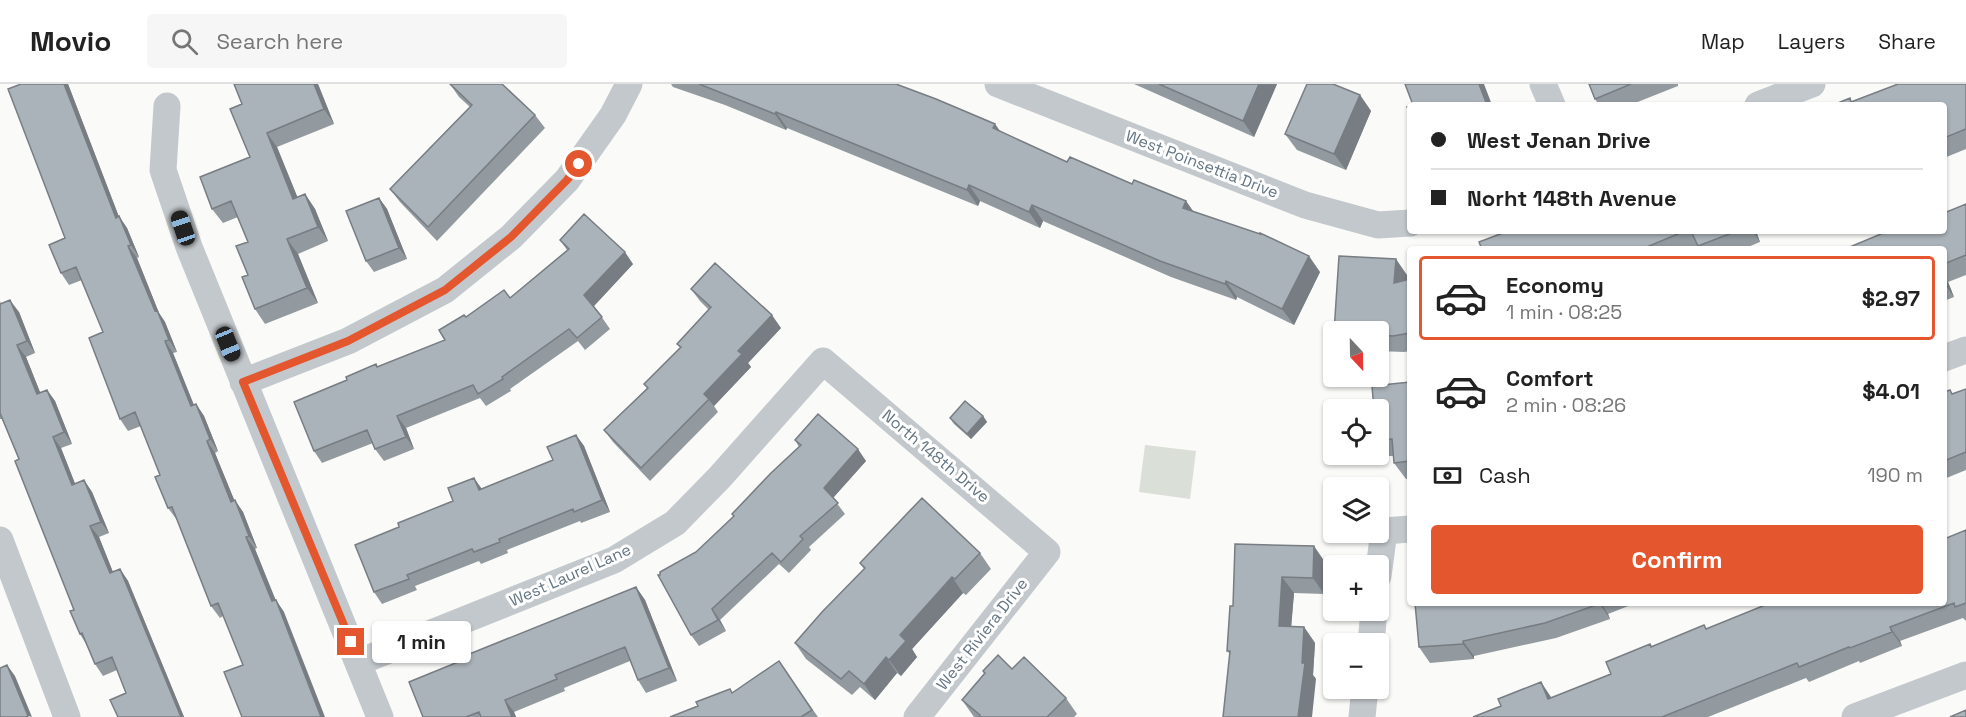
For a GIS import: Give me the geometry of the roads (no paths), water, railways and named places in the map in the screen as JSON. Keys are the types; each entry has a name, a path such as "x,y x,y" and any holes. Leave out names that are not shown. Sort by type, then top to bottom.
{"street":[{"path":"243,382 348,341 445,290 511,237 567,180 613,115 629,84"},
{"name":"West Poinsettia Drive","path":"998,84 1305,205 1378,225 1407,223"},
{"path":"1543,84 1551,102"},
{"path":"1766,102 1812,84"},
{"path":"167,106 163,170 189,247 380,717"},
{"path":"1947,357 1966,350"},
{"name":"North 148th Drive","path":"823,361 1047,552"},
{"name":"West Laurel Lane","path":"359,662 614,560 675,523 720,477 823,361"},
{"path":"1387,555 1397,530"},
{"path":"0,540 68,717"},
{"name":"West Riviera Drive","path":"917,717 1047,552"},
{"path":"1855,717 1889,711 1966,675"},
{"path":"1362,717 1364,699"}]}
